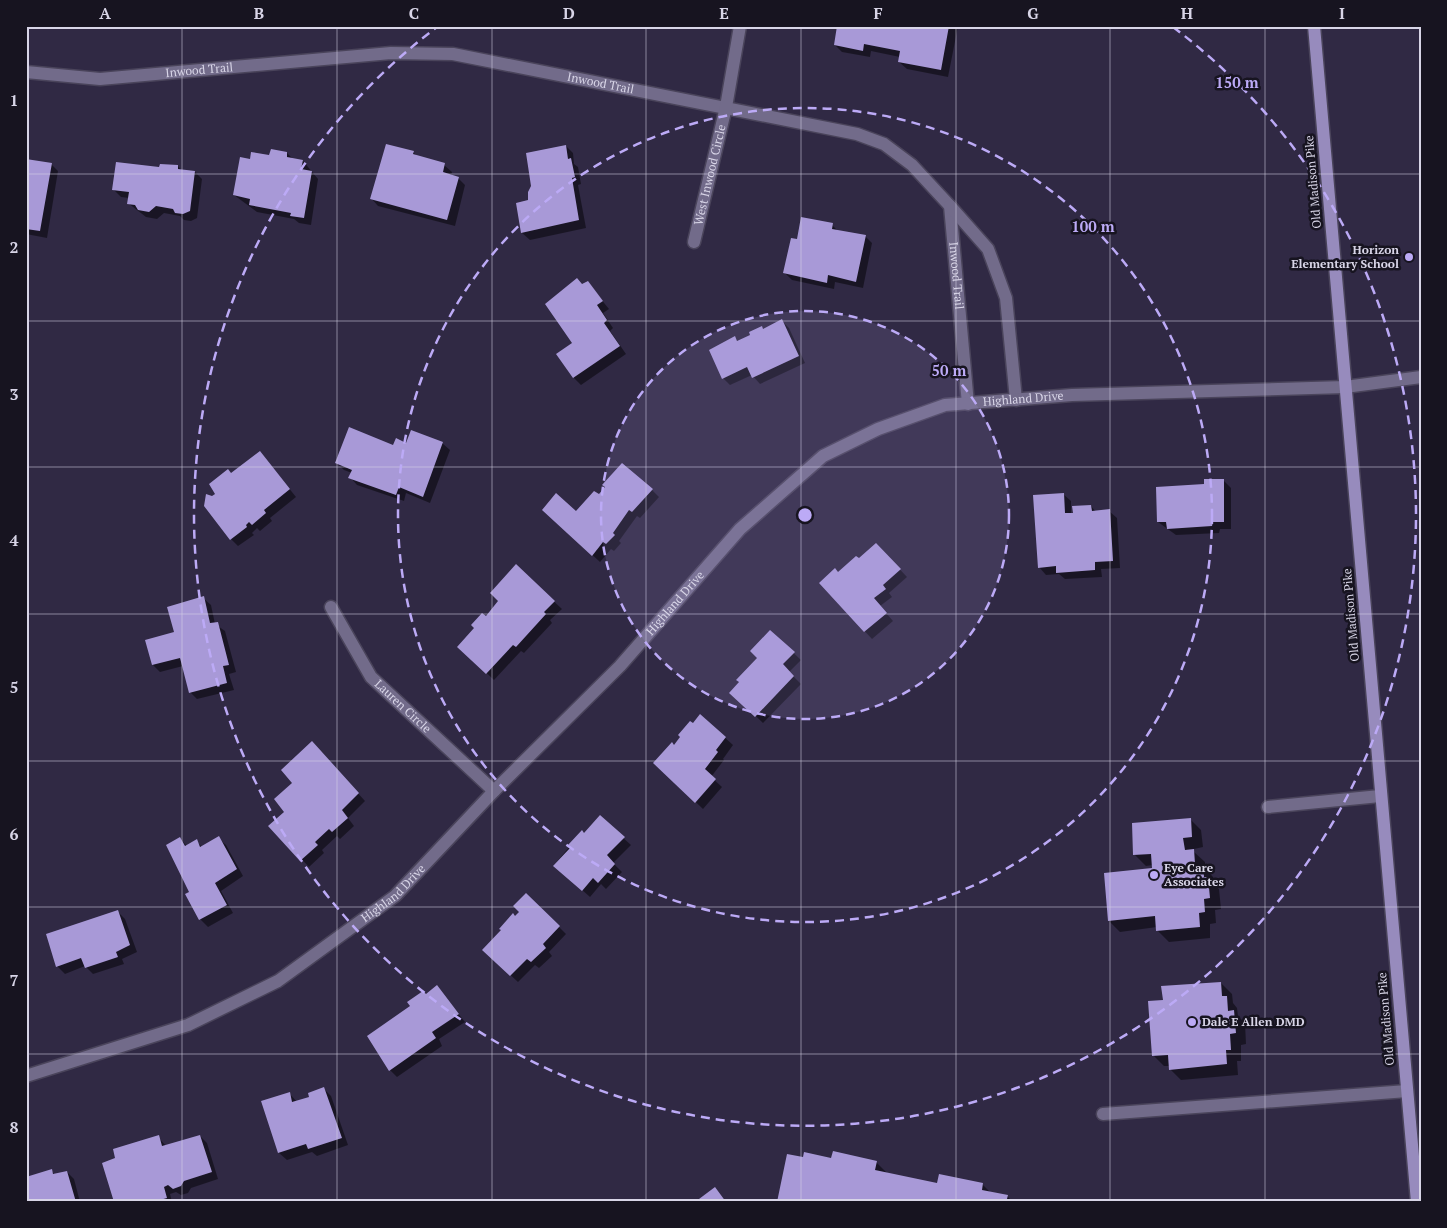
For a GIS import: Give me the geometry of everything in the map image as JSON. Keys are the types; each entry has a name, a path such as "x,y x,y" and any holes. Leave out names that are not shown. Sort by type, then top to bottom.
{"main road":[{"name":"Old Madison Pike","path":"1314,26 1417,1202"}],"street":[{"name":"West Inwood Circle","path":"694,242 726,107 740,26"},
{"name":"Inwood Trail","path":"26,72 100,79 391,54 453,54 856,134 884,144 912,165 950,206 968,404"},
{"path":"950,206 988,249 1006,298 1016,400"},
{"name":"Highland Drive","path":"26,1076 188,1025 278,981 395,896 494,791 620,666 740,528 823,456 878,429 945,405 1082,394 1345,387 1421,376"},
{"name":"Lauren Circle","path":"332,607 370,677 494,791"},
{"path":"1268,807 1380,796"},
{"path":"1103,1114 1407,1091"}],"building":[{"path":"837,26 949,26 941,70 898,62 900,51 864,44 863,51 834,45"},
{"path":"386,144 414,151 413,154 445,163 443,172 459,177 447,220 370,199"},
{"path":"566,145 568,159 571,158 575,177 572,178 579,220 521,233 516,203 528,200 528,192 531,186 526,153"},
{"path":"271,149 287,152 287,157 303,160 301,169 312,171 304,218 290,216 291,213 249,205 250,199 233,195 240,157 250,159 251,152 269,155"},
{"path":"26,159 52,163 40,231 26,229"},
{"path":"116,162 159,167 160,164 178,165 178,169 195,171 190,211 183,214 175,213 173,209 156,206 149,212 138,210 135,205 127,204 129,192 112,190"},
{"path":"801,217 833,223 832,229 866,235 856,282 828,275 827,283 783,273 791,238 797,239"},
{"path":"577,278 582,284 588,281 603,301 597,305 607,320 604,323 620,346 573,378 556,354 572,343 545,304"},
{"path":"782,319 799,356 752,378 747,367 722,379 709,350 735,336 737,341 750,335 749,332 762,326 763,329"},
{"path":"349,427 393,445 396,438 406,443 411,430 443,442 423,497 399,487 396,495 348,478 352,470 335,463"},
{"path":"260,451 290,489 264,510 266,513 252,525 249,522 246,525 247,527 230,540 204,506 206,494 212,496 215,494 209,484 228,469 231,473"},
{"path":"622,463 653,489 632,512 629,510 613,533 615,535 606,544 603,542 592,556 542,510 556,493 576,511 594,491 599,494 605,487 602,485"},
{"path":"1204,479 1224,479 1224,522 1213,522 1212,526 1167,529 1166,522 1157,522 1156,487 1204,484"},
{"path":"1064,493 1065,513 1073,513 1072,506 1091,505 1092,511 1110,509 1113,561 1095,562 1095,570 1056,573 1056,566 1038,568 1033,495"},
{"path":"876,543 901,569 883,585 886,589 874,598 887,613 864,632 819,583 835,568 838,572 856,556 859,558"},
{"path":"516,564 555,601 544,612 546,614 516,647 513,645 486,674 457,647 474,628 471,625 482,613 486,616 498,601 490,593"},
{"path":"204,596 210,623 218,622 229,665 223,666 227,683 189,693 180,658 152,665 145,640 174,632 167,607"},
{"path":"770,630 795,652 783,664 794,676 755,717 729,693 739,682 736,680 757,658 750,651"},
{"path":"700,714 726,737 716,750 718,752 705,769 716,779 695,803 653,763 672,742 674,745 680,737 678,735 690,721 693,723"},
{"path":"312,741 359,793 342,810 348,818 332,832 329,829 315,842 318,845 300,861 268,826 284,812 274,799 292,783 281,770"},
{"path":"600,815 625,837 607,855 615,864 598,883 593,878 582,891 553,866 570,848 568,845 582,830 584,833"},
{"name":"Eye Care Associates","path":"1191,818 1192,837 1183,838 1185,850 1194,849 1195,864 1203,864 1204,877 1208,877 1210,898 1204,899 1205,912 1199,913 1200,927 1156,931 1155,916 1108,921 1104,873 1152,868 1151,854 1133,855 1132,823"},
{"path":"219,836 237,869 215,883 227,905 199,920 185,894 189,892 166,845 180,837 185,846 197,839 200,847"},
{"path":"526,893 560,926 543,944 546,948 531,962 527,959 510,976 482,950 501,930 499,929 513,913 515,916 519,912 513,906"},
{"path":"118,910 130,945 116,952 118,957 85,968 81,958 56,967 46,934"},
{"name":"Dale E Allen DMD","path":"1221,982 1222,996 1227,996 1228,1011 1234,1010 1236,1033 1230,1034 1231,1050 1226,1050 1227,1064 1169,1070 1168,1055 1152,1056 1148,1001 1163,1000 1161,986"},
{"path":"437,985 459,1014 432,1032 436,1038 389,1071 367,1036 410,1006 407,1002 423,991 426,994"},
{"path":"324,1087 342,1138 308,1149 306,1144 278,1153 261,1101 290,1092 292,1102 309,1097 308,1093"},
{"path":"159,1135 162,1146 200,1135 212,1172 184,1181 181,1186 173,1189 168,1185 164,1187 167,1198 153,1202 114,1202 102,1163 115,1158 113,1149"},
{"path":"833,1151 877,1161 875,1170 937,1183 939,1174 983,1183 982,1190 1008,1195 1007,1199 1017,1202 777,1202 787,1154 803,1157 804,1152 831,1158"},
{"path":"52,1169 53,1174 67,1171 76,1202 26,1202 26,1177"},
{"path":"715,1187 726,1202 695,1202"}],"place":[{"name":"Horizon Elementary School","path":"1409,257"},
{"name":"Eye Care Associates","path":"1154,875"},
{"name":"Dale E Allen DMD","path":"1192,1022"}]}
